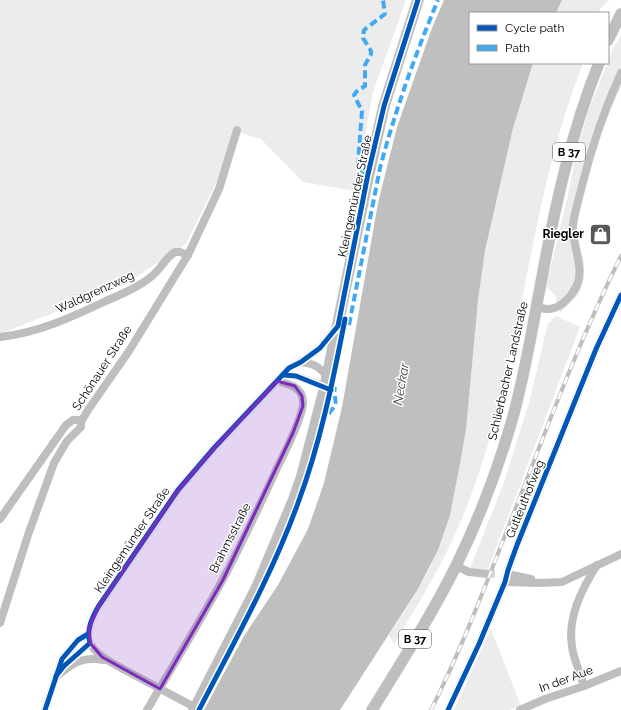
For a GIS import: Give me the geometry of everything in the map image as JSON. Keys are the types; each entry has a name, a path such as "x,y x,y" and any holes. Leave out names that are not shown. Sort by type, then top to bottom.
{"main road":[{"name":"Kleingemünder Straße","path":"194,710 242,618 272,553 302,476 326,382 366,182 384,106 418,0"},
{"path":"609,38 621,14"},
{"name":"Schlierbacher Landstraße","path":"372,710 435,606 456,566 493,480 510,427 527,356 565,168 581,110 599,64"}],"street":[{"path":"536,307 548,309 557,306 570,297 577,286 580,268 573,236 574,219 593,142 621,73"},
{"name":"Schönauer Straße","path":"0,623 28,535 51,471 65,445 80,427 81,422 128,351 188,255 219,189 237,130"},
{"name":"Waldgrenzweg","path":"0,337 31,332 64,320 123,293 151,278 158,272 170,255 175,252 188,255"},
{"name":"Gutleuthofweg","path":"448,710 479,644 502,577 508,570 596,349 621,295"},
{"name":"Kleingemünder Straße","path":"88,634 98,607 178,490 214,448 289,368 302,362 320,348 338,326"},
{"path":"302,362 312,363 319,367 326,382"},
{"path":"283,375 326,382"},
{"name":"Brahmsstraße","path":"147,710 191,637 222,580 293,433 301,412 303,401 299,390 294,386 277,381"},
{"path":"0,519 66,425 73,420 78,420 81,422"},
{"path":"502,577 538,583 562,582 621,554"},
{"path":"584,686 572,647 570,630 584,586 597,565"},
{"path":"456,566 469,572 487,574"},
{"path":"512,575 529,578 538,583"},
{"path":"45,710 51,688 62,659 78,640 88,634 90,643 98,654 200,710"},
{"path":"56,676 64,666 90,643"},
{"path":"56,676 83,659 93,658 107,660"},
{"name":"In der Aue","path":"520,710 545,699 584,686 621,671"}],"highlighted area":[{"path":"277,381 295,386 302,396 303,406 293,433 223,580 160,689 102,657 90,643 89,628 98,607 178,490 214,448"}],"shaded area":[{"path":"0,0 406,0 373,92 355,191 303,182 261,139 241,133 186,244 124,285 0,334"},
{"path":"562,0 609,0 598,12 556,12"},
{"path":"621,35 621,87 597,141 578,212 577,235 584,262 584,279 578,295 560,313 555,295 546,286 568,195 575,158 588,112 607,64 609,64 609,59"},
{"path":"533,64 583,64 565,114 550,167 507,370 482,465 468,504 443,560 394,644 389,635 416,593 428,571 438,548 456,488 466,426 478,301 485,254 515,119"},
{"path":"556,316 580,327 487,572 469,571 503,485 529,403 548,323"},
{"path":"491,629 521,706 509,710 454,710"}],"water":[{"name":"Neckar","path":"444,0 562,0 556,12 469,12 469,64 533,64 513,128 485,251 478,300 466,429 450,515 438,550 418,589 340,710 204,710 244,636 278,585 308,529 324,483 342,407 378,203 397,127 432,28"}],"tunnel":[{"path":"487,574 499,574"}],"railway":[{"path":"431,710 477,607 573,362 621,256"}],"marked path":[{"path":"368,174 362,170 358,163 362,111 354,95 365,86 365,65 371,54 371,51 363,38 364,30 385,14 383,0"},
{"path":"349,325 380,168 406,83 438,0"},
{"path":"329,414 335,403 335,387"}],"cycle path":[{"path":"56,676 64,666 90,643 89,629 98,607 178,490 214,448 289,368 301,362 320,348 338,326 368,174 384,106 418,0"},
{"path":"448,710 479,644 505,582 517,545 596,349 621,295"},
{"path":"199,710 239,634 288,530 313,458 331,389 345,319"},
{"path":"283,375 296,376 331,390"},
{"path":"45,710 62,659 78,640 88,634"}],"place":[{"name":"Riegler","path":"600,234"}]}
